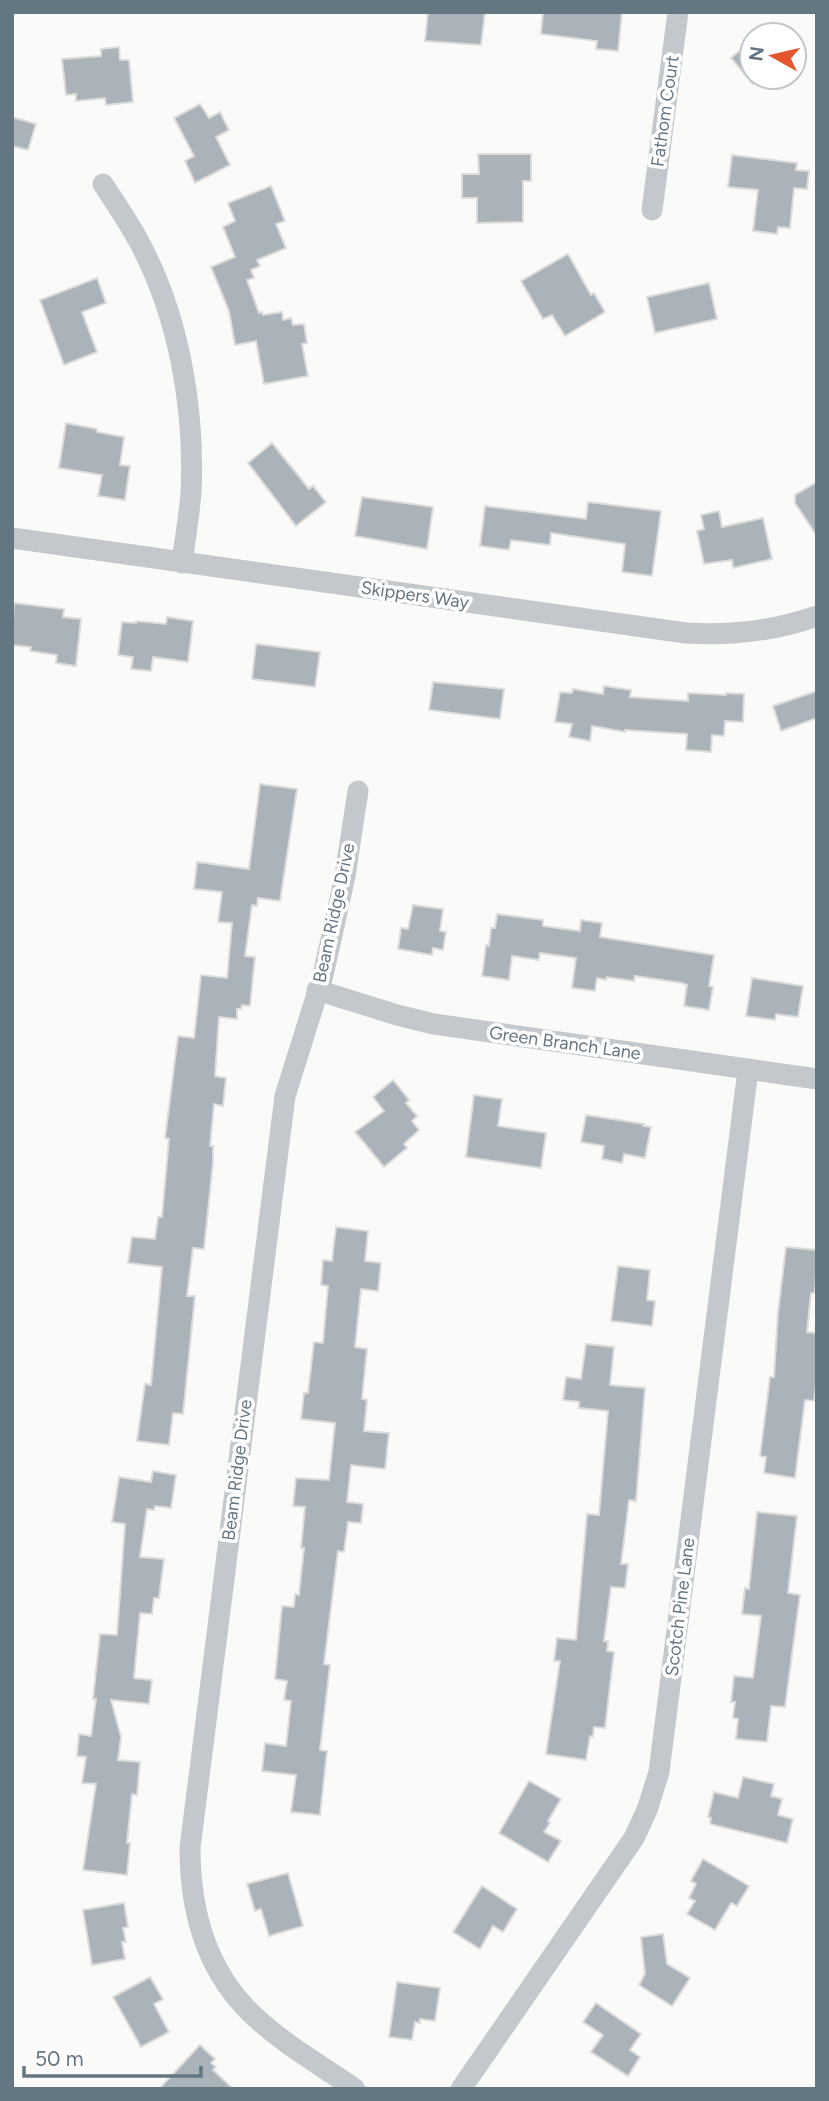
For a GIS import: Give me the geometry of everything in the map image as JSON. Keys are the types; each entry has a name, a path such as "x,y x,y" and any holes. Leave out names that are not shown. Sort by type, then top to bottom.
{"street":[{"name":"Fathom Court","path":"652,210 678,12"},
{"path":"103,184 147,259 167,309 178,351 188,403 191,446 189,511 182,562"},
{"name":"Skippers Way","path":"12,538 686,633 743,633 817,616"},
{"name":"Beam Ridge Drive","path":"355,2089 273,2032 234,1993 221,1975 202,1935 190,1881 190,1848 285,1096 326,961 345,876 358,792"},
{"name":"Green Branch Lane","path":"317,990 434,1024 817,1079"},
{"name":"Scotch Pine Lane","path":"461,2089 634,1838 647,1810 659,1772 748,1070"}],"building":[{"path":"428,12 485,12 481,45 425,41"},
{"path":"543,12 622,12 618,51 596,49 597,41 541,34"},
{"path":"119,47 120,60 129,60 133,102 106,105 105,98 76,101 76,94 66,95 62,59 101,56 101,49"},
{"path":"738,52 738,66 731,58"},
{"path":"200,104 209,118 220,112 229,130 216,137 230,165 195,183 185,161 194,156 174,118"},
{"path":"12,117 36,124 28,150 12,146"},
{"path":"478,154 531,154 531,181 523,181 523,222 477,223 477,198 462,198 462,174 479,174"},
{"path":"732,155 797,163 796,170 809,171 807,189 794,188 790,228 778,227 777,234 753,231 758,190 728,187"},
{"path":"271,186 285,221 276,224 286,248 257,260 260,266 251,270 254,278 247,280 259,313 262,312 263,315 282,312 283,320 291,318 293,325 304,324 307,343 302,344 308,376 264,384 256,341 235,345 229,311 211,267 235,257 223,227 235,221 228,203"},
{"path":"568,254 591,295 594,293 605,312 565,336 552,315 543,319 521,281"},
{"path":"97,278 106,303 82,312 97,352 64,365 40,300"},
{"path":"709,283 717,319 655,333 647,297"},
{"path":"66,423 124,437 120,465 130,466 125,500 98,496 102,475 59,468"},
{"path":"272,443 309,489 313,486 326,502 296,526 248,463"},
{"path":"817,482 817,536 795,503 795,495"},
{"path":"362,497 433,507 427,549 355,536"},
{"path":"588,502 661,511 652,576 622,572 625,544 551,533 550,545 511,540 509,550 480,546 485,506 586,519"},
{"path":"719,511 722,527 763,518 772,559 733,568 732,560 704,564 697,531 704,529 701,515"},
{"path":"14,603 64,609 63,617 81,619 76,666 56,663 57,655 30,651 31,647 12,645"},
{"path":"167,617 193,621 188,662 153,657 151,671 131,669 133,657 118,655 122,622 166,624"},
{"path":"256,644 320,652 315,687 252,679"},
{"path":"433,682 504,689 500,719 429,710"},
{"path":"604,686 631,690 630,697 688,701 688,693 744,694 743,722 725,721 724,736 712,735 711,752 686,750 687,734 625,732 592,726 590,741 569,737 572,724 555,722 560,692 572,693 573,689 603,694"},
{"path":"817,691 817,718 781,731 773,706"},
{"path":"260,784 297,789 280,901 258,898 257,906 252,905 245,956 255,957 250,1006 242,1005 241,1009 237,1009 237,1019 219,1017 215,1076 226,1078 223,1106 214,1104 210,1146 213,1146 213,1162 204,1249 193,1248 187,1296 195,1296 183,1414 173,1413 169,1445 137,1441 145,1384 151,1385 162,1267 128,1263 132,1237 155,1239 158,1217 162,1217 169,1139 165,1138 178,1036 194,1038 201,975 227,978 232,923 218,922 222,892 194,889 197,862 249,869"},
{"path":"413,905 443,909 440,931 446,932 443,950 433,948 432,955 398,949 401,928 408,929"},
{"path":"497,914 543,920 543,926 580,931 581,920 602,923 600,937 714,955 709,986 713,987 709,1010 684,1006 687,985 682,983 635,976 634,981 607,977 606,980 597,978 595,991 572,988 576,958 540,953 539,960 512,956 509,980 482,976 486,945 489,946 491,928 495,928"},
{"path":"752,978 803,986 798,1017 776,1014 775,1020 746,1016"},
{"path":"393,1080 409,1100 406,1103 417,1116 412,1121 419,1130 404,1144 407,1148 384,1167 355,1132 384,1111 373,1097"},
{"path":"474,1095 502,1099 498,1126 546,1133 541,1168 466,1157"},
{"path":"586,1115 651,1127 645,1158 624,1154 622,1163 602,1159 604,1146 581,1142"},
{"path":"336,1227 368,1231 365,1261 381,1263 378,1291 361,1289 355,1347 367,1349 362,1399 367,1400 364,1431 389,1433 385,1469 351,1465 347,1502 363,1504 361,1523 348,1522 344,1552 338,1551 324,1664 330,1665 320,1750 327,1751 320,1815 291,1812 296,1775 262,1771 265,1743 286,1746 291,1701 284,1700 287,1681 275,1679 282,1606 294,1607 295,1594 299,1595 304,1548 301,1548 305,1507 293,1506 296,1478 329,1480 335,1423 301,1419 304,1393 308,1393 314,1342 323,1343 328,1286 321,1285 323,1260 332,1261"},
{"path":"786,1247 817,1250 815,1293 811,1293 807,1332 817,1333 817,1376 814,1401 805,1400 795,1478 764,1473 766,1457 760,1456 770,1377 774,1377"},
{"path":"618,1266 650,1270 647,1300 655,1301 652,1326 611,1321"},
{"path":"586,1344 614,1347 610,1385 645,1388 636,1501 629,1500 621,1564 628,1564 625,1588 611,1587 604,1641 608,1641 607,1651 614,1652 605,1728 594,1727 586,1760 546,1754 560,1661 554,1661 557,1638 576,1640 587,1514 599,1515 608,1411 579,1408 579,1402 563,1400 566,1377 581,1379"},
{"path":"153,1471 176,1475 171,1508 155,1506 154,1510 147,1509 140,1557 164,1559 159,1598 154,1598 152,1614 140,1613 134,1678 152,1680 149,1704 111,1700 121,1737 118,1760 140,1762 137,1795 132,1794 127,1875 83,1870 96,1784 82,1783 86,1757 77,1756 79,1734 91,1736 100,1634 117,1635 125,1524 112,1522 119,1477 151,1482"},
{"path":"757,1512 797,1516 788,1593 800,1595 785,1707 771,1706 767,1742 736,1739 738,1719 733,1718 735,1702 731,1702 734,1676 753,1678 761,1616 742,1614 745,1588 749,1589"},
{"path":"743,1777 774,1784 771,1796 782,1799 778,1815 793,1819 787,1843 710,1824 711,1818 708,1817 714,1792 738,1798"},
{"path":"529,1781 561,1799 544,1832 561,1841 548,1862 499,1833"},
{"path":"703,1859 749,1886 737,1906 731,1903 715,1930 687,1914 695,1901 689,1898 696,1884 691,1881"},
{"path":"288,1873 303,1926 269,1936 261,1909 255,1911 247,1884"},
{"path":"482,1886 517,1909 503,1932 493,1926 480,1949 453,1932"},
{"path":"124,1903 128,1927 123,1928 125,1959 92,1965 83,1910"},
{"path":"663,1934 667,1964 690,1978 672,2006 639,1985 645,1974 641,1937"},
{"path":"150,1977 163,1999 154,2004 169,2032 141,2047 113,1997"},
{"path":"397,1982 440,1988 435,2021 420,2019 420,2023 415,2022 412,2040 389,2037"},
{"path":"596,2003 641,2034 630,2050 640,2057 628,2076 591,2052 603,2035 583,2022"},
{"path":"200,2045 215,2059 211,2063 216,2067 213,2070 233,2089 159,2089"}]}
